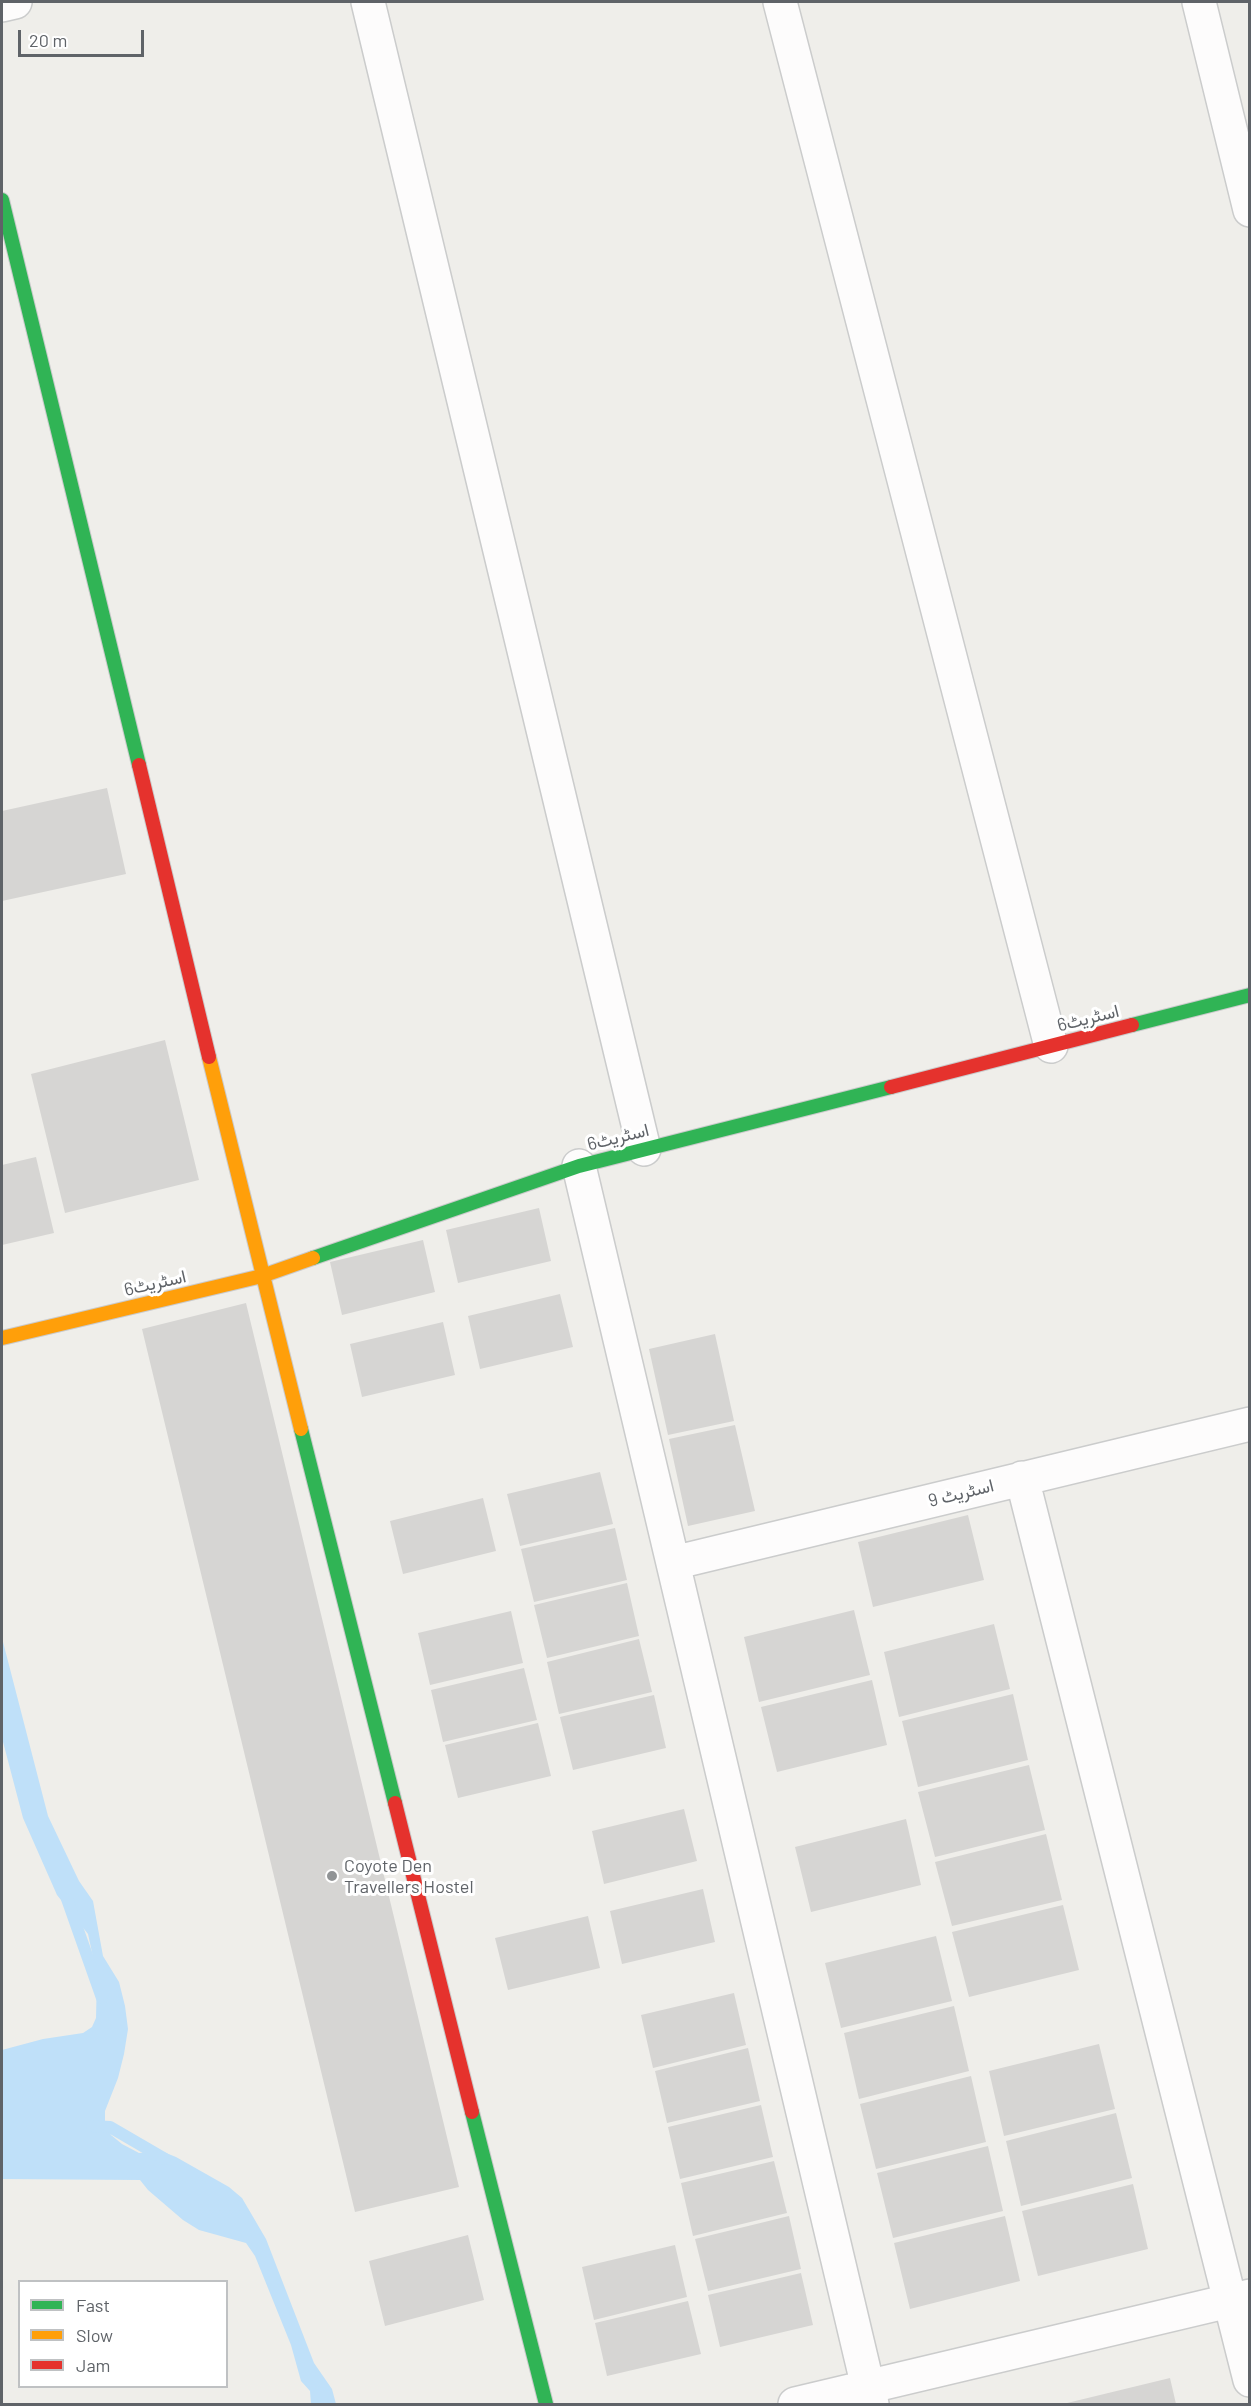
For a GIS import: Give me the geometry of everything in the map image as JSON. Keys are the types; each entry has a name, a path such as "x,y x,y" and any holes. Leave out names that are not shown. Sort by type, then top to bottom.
{"street":[{"path":"2,5 15,2"},
{"path":"368,2 644,1149"},
{"path":"780,2 1051,1046"},
{"path":"1199,2 1250,210"},
{"path":"2,200 262,1276 546,2404"},
{"name":"اسٹریٹ6","path":"2,1338 262,1276 579,1166 1250,995"},
{"path":"579,1166 869,2396"},
{"name":"اسٹریٹ 9","path":"673,1563 1250,1424"},
{"path":"1022,1479 1239,2298 1250,2380"},
{"path":"795,2404 869,2396 1239,2298"}],"water":[{"path":"2,1638 48,1816 79,1881 93,1901 103,1956 119,1982 125,2006 128,2029 124,2054 118,2078 105,2111 105,2123 111,2135 122,2144 139,2153 161,2151 176,2157 229,2187 242,2198 266,2239 314,2363 332,2389 336,2404 311,2404 310,2391 301,2381 291,2345 255,2256 246,2243 199,2230 183,2220 148,2190 140,2180 2,2179 2,2050 43,2039 83,2033 92,2027 96,2018 97,1975 88,1934 57,1895 23,1818 2,1738"}],"building":[{"path":"107,788 126,874 2,901 2,811"},
{"path":"165,1040 199,1180 65,1213 31,1074"},
{"path":"36,1157 54,1233 2,1245 2,1165"},
{"path":"539,1208 551,1261 458,1283 446,1230"},
{"path":"423,1240 435,1292 342,1315 330,1262"},
{"path":"560,1294 573,1347 480,1369 468,1316"},
{"path":"246,1303 459,2187 355,2212 142,1329"},
{"path":"443,1322 455,1375 362,1397 350,1344"},
{"path":"715,1334 734,1421 668,1435 649,1349"},
{"path":"735,1425 755,1511 688,1526 669,1439"},
{"path":"600,1472 613,1524 520,1546 507,1494"},
{"path":"483,1498 496,1551 403,1574 390,1521"},
{"path":"968,1515 984,1580 873,1607 858,1542"},
{"path":"615,1528 627,1580 534,1602 521,1549"},
{"path":"627,1583 639,1636 547,1658 534,1605"},
{"path":"854,1610 870,1675 759,1702 744,1637"},
{"path":"511,1611 523,1663 430,1685 418,1633"},
{"path":"994,1624 1010,1689 899,1717 884,1652"},
{"path":"639,1639 652,1692 559,1714 547,1662"},
{"path":"524,1668 537,1720 443,1742 431,1690"},
{"path":"872,1680 887,1745 777,1772 761,1707"},
{"path":"1013,1694 1028,1760 918,1787 902,1721"},
{"path":"654,1695 666,1748 573,1770 560,1717"},
{"path":"538,1723 551,1776 458,1798 445,1745"},
{"path":"1029,1765 1045,1830 935,1857 918,1792"},
{"path":"684,1809 697,1861 604,1884 592,1831"},
{"path":"906,1819 921,1885 811,1912 795,1847"},
{"path":"1046,1834 1062,1900 952,1926 935,1862"},
{"path":"703,1889 715,1942 622,1964 610,1911"},
{"path":"1063,1905 1079,1970 969,1997 952,1932"},
{"path":"588,1916 600,1968 508,1990 495,1938"},
{"path":"936,1936 952,2001 841,2028 825,1963"},
{"path":"734,1993 746,2045 653,2068 641,2015"},
{"path":"954,2006 969,2071 859,2099 844,2033"},
{"path":"1099,2044 1115,2109 1004,2136 989,2071"},
{"path":"748,2048 760,2101 667,2123 655,2071"},
{"path":"971,2076 986,2142 876,2169 860,2104"},
{"path":"761,2105 773,2157 680,2179 668,2127"},
{"path":"1116,2113 1132,2178 1021,2206 1006,2141"},
{"path":"988,2146 1003,2211 893,2238 877,2173"},
{"path":"774,2161 787,2213 693,2236 681,2183"},
{"path":"1133,2184 1148,2249 1038,2276 1022,2211"},
{"path":"789,2216 801,2269 708,2291 695,2239"},
{"path":"1005,2216 1020,2281 910,2309 894,2243"},
{"path":"468,2235 484,2300 385,2326 369,2261"},
{"path":"675,2245 687,2297 594,2320 582,2267"},
{"path":"801,2273 813,2325 720,2347 708,2295"},
{"path":"688,2301 701,2354 607,2376 595,2323"},
{"path":"1170,2378 1176,2404 1063,2404"}],"waterway":[{"path":"67,1899 102,1998"},
{"path":"92,2126 110,2127 165,2159"}],"traffic: fast":[{"path":"2,200 139,765"},
{"path":"1132,1025 1250,995"},
{"path":"313,1258 579,1166 891,1087"},
{"path":"301,1429 395,1803"},
{"path":"472,2112 546,2404"}],"traffic: slow":[{"path":"209,1057 301,1429"},
{"path":"2,1338 262,1276 313,1258"}],"traffic: jam":[{"path":"139,765 209,1057"},
{"path":"891,1087 1132,1025"},
{"path":"395,1803 472,2112"}],"place":[{"name":"Coyote Den Travellers Hostel","path":"332,1876"}]}
